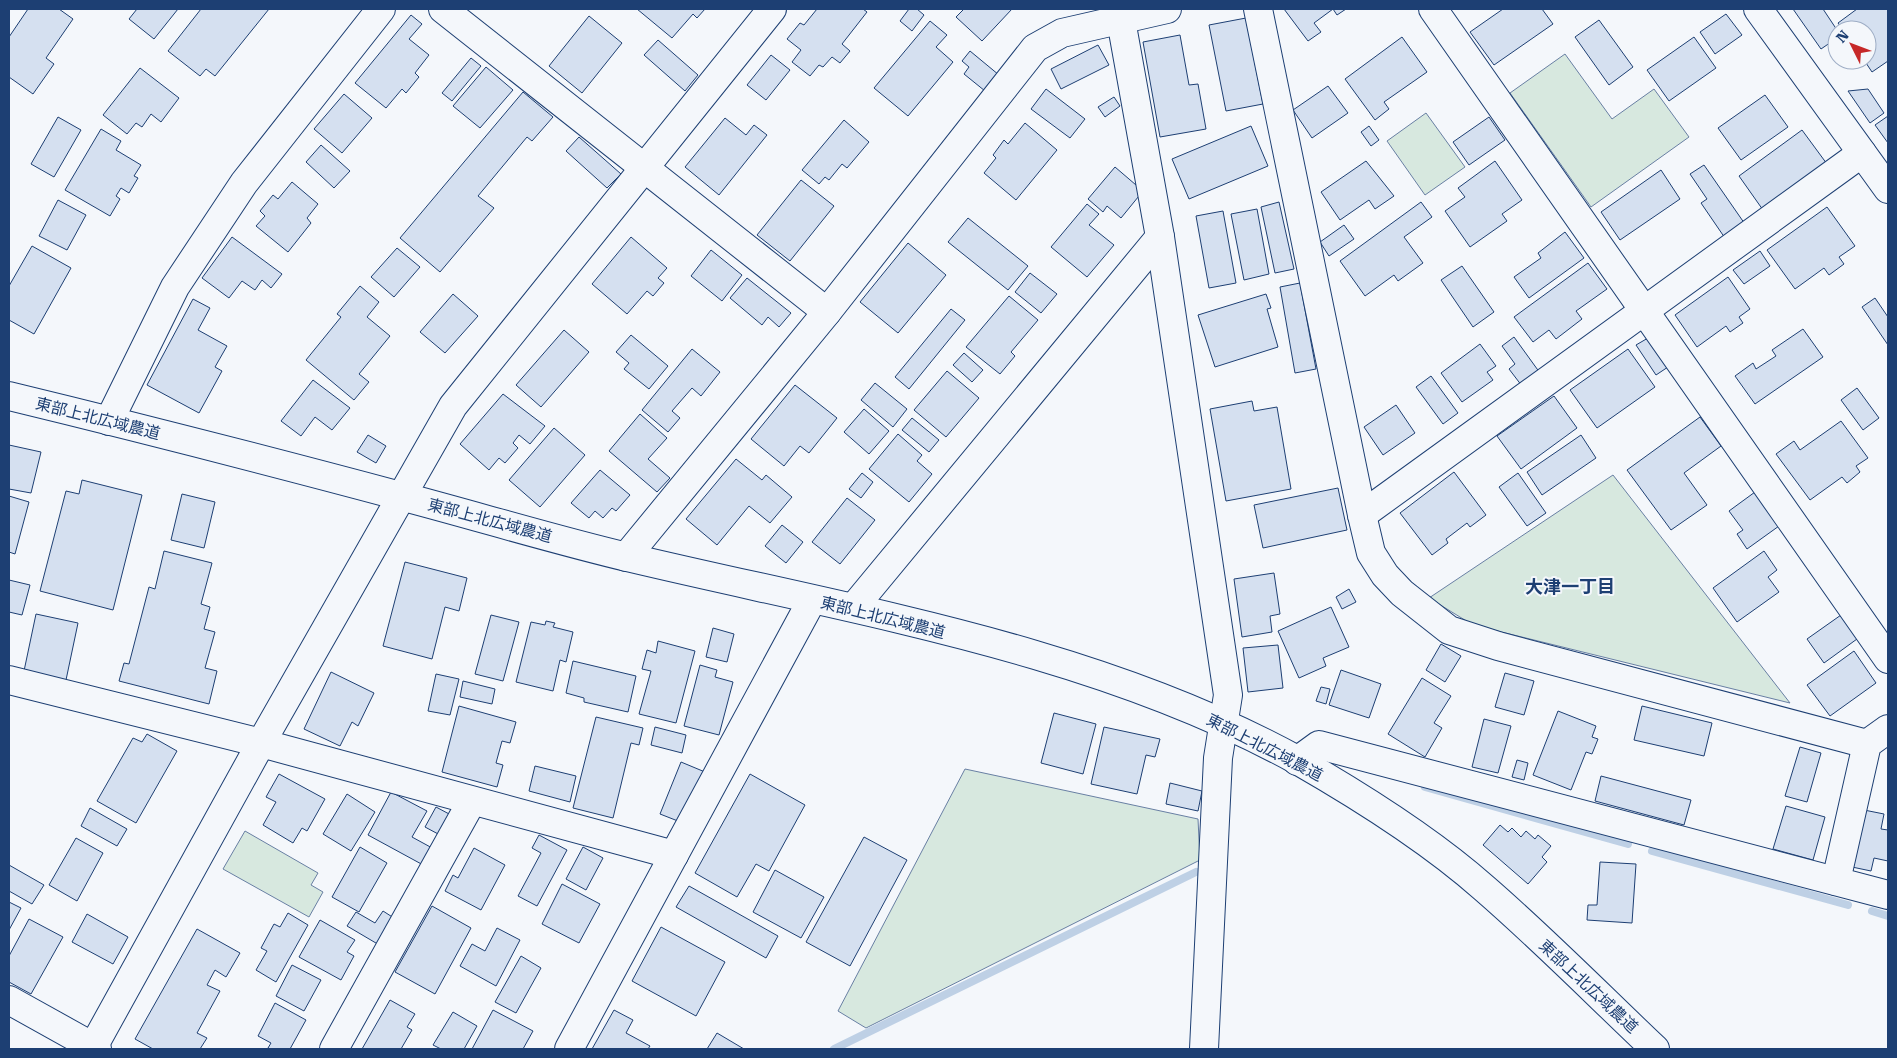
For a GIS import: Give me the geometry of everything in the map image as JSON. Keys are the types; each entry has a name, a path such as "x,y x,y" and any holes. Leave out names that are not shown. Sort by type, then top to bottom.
{"street":[{"path":"109,420 175,287 244,183 381,9"},
{"path":"443,9 827,312"},
{"path":"9,1000 94,1049 261,743 453,406 772,9"},
{"path":"626,557 827,312 1035,48 1062,33 1120,13 1167,9"},
{"path":"1258,9 1362,515 1371,552 1385,576 1402,593 1449,630 1498,646 1878,737 1836,881"},
{"path":"1433,9 1489,86 1644,312 1888,659"},
{"path":"1758,9 1888,189"},
{"path":"1120,13 1160,237 1228,695 1218,758 1204,1049"},
{"path":"1362,515 1862,153"},
{"path":"854,607 1160,237"},
{"name":"東部上北広域農道","path":"9,396 109,420 626,557 812,600 854,607 1036,657 1135,687 1224,723 1297,761 1367,803 1482,886 1655,1049"},
{"path":"569,1049 812,600"},
{"path":"9,680 261,743 674,855"},
{"path":"1297,761 1320,745 1888,895"},
{"path":"334,1049 472,801"}],"shaded area":[{"path":"1565,54 1612,119 1654,89 1689,137 1591,207 1510,93"},
{"path":"1426,113 1465,167 1425,195 1387,141"},
{"path":"1613,475 1790,703 1473,625 1429,598"},
{"path":"965,769 1198,819 1200,860 866,1028 838,1011"},
{"path":"245,831 318,873 311,885 323,892 309,917 223,869"}],"building":[{"path":"28,9 59,9 73,19 46,58 54,64 33,94 9,77 9,37"},
{"path":"137,9 178,9 154,39 129,19"},
{"path":"201,9 269,9 215,76 206,69 200,76 168,51"},
{"path":"637,9 705,9 697,18 693,14 672,38"},
{"path":"817,9 863,9 867,12 842,44 850,51 840,63 832,57 823,67 819,65 810,76 792,62 801,50 787,39 800,23 804,25"},
{"path":"909,9 917,9 924,15 912,31 900,21"},
{"path":"964,9 1012,9 982,41 956,17"},
{"path":"1284,9 1333,9 1314,23 1321,32 1308,41"},
{"path":"1333,9 1346,9 1337,15"},
{"path":"1503,9 1542,9 1553,24 1494,65 1470,32"},
{"path":"1793,9 1823,9 1830,20 1827,20 1827,45 1821,49"},
{"path":"1857,9 1888,9 1888,61 1877,69 1877,20 1842,20"},
{"path":"1726,14 1742,35 1715,54 1700,32"},
{"path":"411,15 422,24 409,39 429,55 415,73 419,77 406,93 402,89 386,108 355,83"},
{"path":"589,16 622,43 582,93 549,66"},
{"path":"1246,18 1263,104 1226,111 1209,25"},
{"path":"1599,20 1633,67 1609,85 1575,37"},
{"path":"930,21 947,35 936,47 953,62 908,116 874,88"},
{"path":"1180,35 1189,85 1198,84 1206,129 1160,137 1143,42"},
{"path":"1402,37 1427,72 1384,102 1389,109 1375,120 1345,79"},
{"path":"1694,37 1716,68 1669,101 1647,70"},
{"path":"658,40 698,75 685,91 644,55"},
{"path":"1098,45 1109,65 1061,89 1051,69"},
{"path":"970,51 999,75 985,91 964,74 969,67 962,61"},
{"path":"771,55 790,70 766,100 747,85"},
{"path":"471,58 481,66 452,101 442,93"},
{"path":"486,67 513,90 480,128 453,106"},
{"path":"140,68 179,98 161,122 151,114 142,127 136,123 127,134 103,115"},
{"path":"1328,86 1348,113 1312,138 1293,110"},
{"path":"1046,89 1085,119 1070,138 1031,109"},
{"path":"1868,89 1884,113 1870,123 1848,91"},
{"path":"523,92 553,117 532,141 527,137 478,196 494,208 440,272 400,238"},
{"path":"344,94 372,118 342,153 314,129"},
{"path":"1765,95 1788,127 1741,160 1718,128"},
{"path":"1114,97 1120,106 1105,117 1098,107"},
{"path":"1888,116 1888,143 1875,125"},
{"path":"58,117 81,130 54,177 31,164"},
{"path":"1489,117 1505,140 1469,165 1453,142"},
{"path":"725,118 746,135 754,125 767,135 719,195 685,167"},
{"path":"844,120 869,142 847,168 842,164 829,180 825,177 819,184 802,170"},
{"path":"1025,123 1057,150 1016,200 984,173 996,158 993,155 1004,140 1008,144"},
{"path":"1251,126 1268,166 1189,199 1172,159"},
{"path":"1369,126 1379,140 1371,146 1361,132"},
{"path":"101,129 121,141 116,150 141,165 134,176 138,178 129,193 121,188 116,196 120,199 110,216 65,190"},
{"path":"1802,130 1827,164 1763,210 1739,176"},
{"path":"579,137 621,174 607,188 566,151"},
{"path":"321,145 350,171 334,188 306,162"},
{"path":"1366,161 1394,196 1375,209 1369,200 1340,220 1321,192"},
{"path":"1495,161 1522,200 1502,214 1507,221 1470,247 1445,211 1465,197 1458,188"},
{"path":"1704,165 1747,227 1727,241 1701,203 1707,199 1690,174"},
{"path":"1115,167 1143,191 1121,218 1107,206 1103,212 1088,199"},
{"path":"1661,170 1680,199 1620,240 1601,212"},
{"path":"801,180 834,206 790,261 757,235"},
{"path":"292,182 318,204 307,218 311,223 288,252 256,226 265,216 260,211 273,195 278,199"},
{"path":"58,200 86,215 67,250 39,236"},
{"path":"1279,202 1294,269 1275,273 1261,207"},
{"path":"1421,202 1432,217 1404,237 1423,263 1398,281 1394,275 1365,296 1340,261"},
{"path":"1087,204 1099,214 1089,225 1114,245 1087,277 1051,247"},
{"path":"1827,207 1855,246 1839,257 1844,264 1829,275 1824,268 1795,289 1767,250"},
{"path":"1257,209 1269,274 1244,280 1231,214"},
{"path":"1223,211 1236,283 1209,288 1196,216"},
{"path":"968,218 1028,266 1008,290 948,242"},
{"path":"1344,225 1354,239 1329,256 1320,242"},
{"path":"1565,232 1584,258 1529,298 1514,277 1541,258 1538,253"},
{"path":"232,237 282,274 271,288 262,280 255,290 242,281 229,298 202,278"},
{"path":"631,237 667,268 658,278 664,283 653,296 647,291 627,314 592,284"},
{"path":"908,243 946,275 898,333 860,302"},
{"path":"32,246 71,268 34,334 9,320 9,286"},
{"path":"397,248 420,267 394,297 371,277"},
{"path":"711,250 742,275 722,301 691,276"},
{"path":"1760,251 1770,266 1744,284 1733,270"},
{"path":"1588,263 1607,289 1576,311 1582,319 1556,339 1549,330 1533,342 1514,317"},
{"path":"1462,266 1494,312 1473,327 1441,280"},
{"path":"1030,273 1057,294 1041,313 1015,292"},
{"path":"1728,277 1750,309 1739,317 1743,323 1730,332 1726,326 1697,347 1675,315"},
{"path":"747,278 791,313 779,327 768,317 762,325 730,298"},
{"path":"1300,283 1316,369 1295,373 1280,287"},
{"path":"360,286 379,302 367,317 390,336 359,374 369,382 354,400 306,360 341,317 337,314"},
{"path":"453,294 478,316 445,353 420,332"},
{"path":"1266,294 1271,308 1267,309 1278,347 1215,367 1198,315"},
{"path":"1009,296 1038,320 1011,352 1015,356 1000,374 966,347"},
{"path":"1875,298 1888,317 1888,345 1862,307"},
{"path":"193,299 210,308 198,330 227,346 215,367 222,371 199,413 147,385"},
{"path":"951,309 965,320 909,389 895,377"},
{"path":"1803,329 1823,357 1755,404 1735,376 1753,363 1756,369 1776,356 1772,350"},
{"path":"564,330 589,352 541,407 516,385"},
{"path":"631,335 668,366 649,389 624,369 629,363 616,352"},
{"path":"1514,337 1540,373 1522,386 1509,369 1515,364 1502,346"},
{"path":"1648,338 1668,367 1656,375 1636,345"},
{"path":"1480,344 1496,366 1487,372 1493,380 1462,402 1441,373"},
{"path":"692,349 720,372 701,396 692,388 672,411 680,418 668,432 642,410"},
{"path":"1628,349 1655,387 1597,428 1570,390"},
{"path":"964,353 983,370 972,382 953,365"},
{"path":"947,371 979,398 946,437 914,410"},
{"path":"1431,376 1458,413 1443,424 1416,387"},
{"path":"313,380 350,408 332,430 315,417 301,436 281,421"},
{"path":"875,383 907,409 893,427 861,400"},
{"path":"795,385 837,418 809,453 800,446 784,466 751,439"},
{"path":"1857,388 1879,418 1863,430 1841,400"},
{"path":"503,394 545,426 530,444 519,435 513,443 518,448 505,463 499,458 489,470 460,444"},
{"path":"1554,396 1577,428 1521,469 1497,436"},
{"path":"1252,401 1254,411 1277,407 1291,489 1226,501 1210,409"},
{"path":"1396,405 1415,433 1383,455 1364,427"},
{"path":"864,409 889,431 869,454 844,432"},
{"path":"640,414 667,438 648,459 670,478 657,492 609,451"},
{"path":"1700,417 1721,446 1684,473 1707,505 1671,530 1627,470"},
{"path":"912,418 939,440 929,452 902,430"},
{"path":"1841,421 1868,458 1856,466 1860,472 1847,483 1842,477 1810,500 1776,454 1794,441 1800,450"},
{"path":"554,428 585,455 540,507 509,480"},
{"path":"898,434 922,455 917,461 932,474 909,502 869,469"},
{"path":"368,435 386,446 376,463 357,452"},
{"path":"1581,435 1596,458 1542,495 1527,472"},
{"path":"9,445 41,452 31,493 9,489"},
{"path":"736,459 762,480 766,475 792,497 770,523 749,506 717,545 686,519"},
{"path":"600,470 630,495 616,511 612,508 603,518 595,511 589,518 571,503"},
{"path":"1454,472 1486,515 1470,527 1467,523 1446,539 1448,543 1432,555 1400,513"},
{"path":"862,473 873,482 861,498 849,489"},
{"path":"1518,473 1546,513 1527,526 1499,487"},
{"path":"82,480 142,495 113,610 40,591 66,491 79,494"},
{"path":"1338,488 1347,530 1263,548 1254,505"},
{"path":"1755,492 1779,526 1747,549 1737,534 1743,530 1729,511"},
{"path":"182,494 215,502 204,548 171,540"},
{"path":"9,496 29,502 15,554 9,552"},
{"path":"847,498 875,520 840,564 812,542"},
{"path":"782,525 803,542 786,563 765,546"},
{"path":"164,551 212,563 201,604 210,607 204,629 215,632 205,668 217,671 209,704 119,681 124,663 129,664 149,587 155,589"},
{"path":"1764,551 1777,570 1768,577 1779,592 1737,622 1713,588"},
{"path":"405,562 467,578 459,611 445,607 432,659 383,646"},
{"path":"1274,573 1280,614 1270,616 1272,632 1242,637 1234,579"},
{"path":"9,580 30,585 22,615 9,612"},
{"path":"1349,589 1356,602 1342,609 1336,597"},
{"path":"1331,607 1349,647 1323,658 1326,666 1299,678 1278,631"},
{"path":"36,614 78,623 66,680 24,671"},
{"path":"491,615 519,622 503,681 475,674"},
{"path":"1841,615 1857,639 1824,663 1807,639"},
{"path":"546,621 555,623 553,627 573,632 566,662 560,660 553,691 516,682 531,622 545,625"},
{"path":"713,628 734,634 727,662 706,657"},
{"path":"658,641 695,651 676,723 639,714 651,671 642,669 647,650 656,653"},
{"path":"1441,644 1461,656 1445,682 1426,670"},
{"path":"1278,645 1283,688 1248,692 1243,648"},
{"path":"1854,651 1876,683 1830,716 1807,685"},
{"path":"573,661 636,676 628,712 584,702 584,698 566,693"},
{"path":"700,665 717,670 715,677 733,682 719,735 684,726"},
{"path":"1341,670 1381,684 1369,718 1329,705"},
{"path":"331,672 374,693 358,726 352,722 340,746 304,729"},
{"path":"1505,673 1534,681 1524,715 1495,707"},
{"path":"436,674 459,679 450,715 428,711"},
{"path":"1422,678 1451,696 1434,723 1442,728 1425,757 1388,734"},
{"path":"463,681 495,689 492,704 460,697"},
{"path":"1321,687 1330,689 1326,704 1316,701"},
{"path":"459,706 516,722 510,743 502,741 496,763 503,765 497,787 442,772"},
{"path":"1642,706 1712,723 1704,756 1634,740"},
{"path":"1558,711 1596,726 1592,737 1598,739 1592,754 1586,752 1571,790 1533,775"},
{"path":"1054,713 1096,724 1083,774 1041,763"},
{"path":"596,717 643,728 639,745 631,743 613,818 573,808"},
{"path":"1484,719 1511,726 1498,773 1472,767"},
{"path":"655,727 686,735 682,753 651,745"},
{"path":"1104,727 1160,739 1155,757 1146,755 1137,794 1091,784"},
{"path":"147,734 177,751 136,823 97,801 133,738 142,742"},
{"path":"1800,747 1821,753 1807,802 1785,796"},
{"path":"1517,760 1528,763 1524,780 1512,777"},
{"path":"681,762 705,772 683,823 660,814"},
{"path":"535,766 576,776 570,802 529,791"},
{"path":"279,774 325,799 307,831 302,828 293,843 263,825 276,802 266,797"},
{"path":"750,774 805,805 769,871 756,864 737,897 695,873"},
{"path":"1601,776 1691,800 1684,825 1595,801"},
{"path":"1170,783 1202,791 1198,811 1166,804"},
{"path":"391,792 427,811 412,837 434,849 425,866 368,835"},
{"path":"347,794 375,812 351,851 323,834"},
{"path":"1786,806 1825,817 1813,860 1773,849"},
{"path":"436,807 451,815 440,835 425,827"},
{"path":"90,808 127,829 117,846 81,826"},
{"path":"1864,810 1884,814 1881,829 1888,830 1888,861 1874,858 1871,871 1852,867"},
{"path":"1500,825 1508,832 1512,828 1521,837 1526,831 1535,839 1538,835 1551,846 1542,857 1547,862 1528,884 1483,845"},
{"path":"539,835 567,850 537,906 518,896 541,853 532,848"},
{"path":"864,837 907,860 850,966 806,942"},
{"path":"76,838 103,853 77,901 49,885"},
{"path":"360,847 387,863 359,912 332,897"},
{"path":"583,847 603,858 586,890 566,879"},
{"path":"474,848 505,865 481,910 445,891 453,875 458,878"},
{"path":"1600,862 1636,864 1632,923 1587,920 1588,905 1597,905"},
{"path":"9,865 44,885 32,904 9,891"},
{"path":"775,870 824,897 801,938 753,912"},
{"path":"562,884 600,904 579,943 542,924"},
{"path":"689,886 778,936 766,958 676,907"},
{"path":"9,902 21,908 9,930"},
{"path":"432,906 471,928 435,994 395,972"},
{"path":"383,911 397,920 381,946 347,926 356,912 375,923"},
{"path":"288,913 308,925 276,982 256,970 267,951 261,948 274,924 280,927"},
{"path":"87,914 128,937 113,964 72,942"},
{"path":"29,919 63,937 31,994 9,982 9,956"},
{"path":"320,920 355,940 347,952 354,956 341,980 299,957"},
{"path":"661,927 725,962 696,1016 632,981"},
{"path":"497,928 520,940 496,986 460,966 472,944 485,951"},
{"path":"197,929 240,953 226,977 215,970 207,985 220,991 197,1033 207,1038 200,1049 153,1049 135,1039"},
{"path":"521,956 541,968 516,1013 495,1002"},
{"path":"292,965 321,980 304,1011 276,996"},
{"path":"390,1000 415,1014 407,1027 412,1030 401,1049 362,1049"},
{"path":"275,1003 306,1020 290,1049 268,1048 271,1043 258,1036"},
{"path":"493,1010 533,1031 523,1049 472,1049"},
{"path":"614,1010 633,1020 626,1033 650,1046 648,1049 592,1049"},
{"path":"453,1012 477,1026 464,1049 441,1049 433,1045"},
{"path":"717,1033 744,1049 707,1049"}],"waterway":[{"path":"1425,787 1628,844"},
{"path":"1652,851 1848,905"},
{"path":"834,1049 1196,872"},
{"path":"1872,911 1888,916"}],"district":[{"name":"大津一丁目","path":"1570,587"}]}
